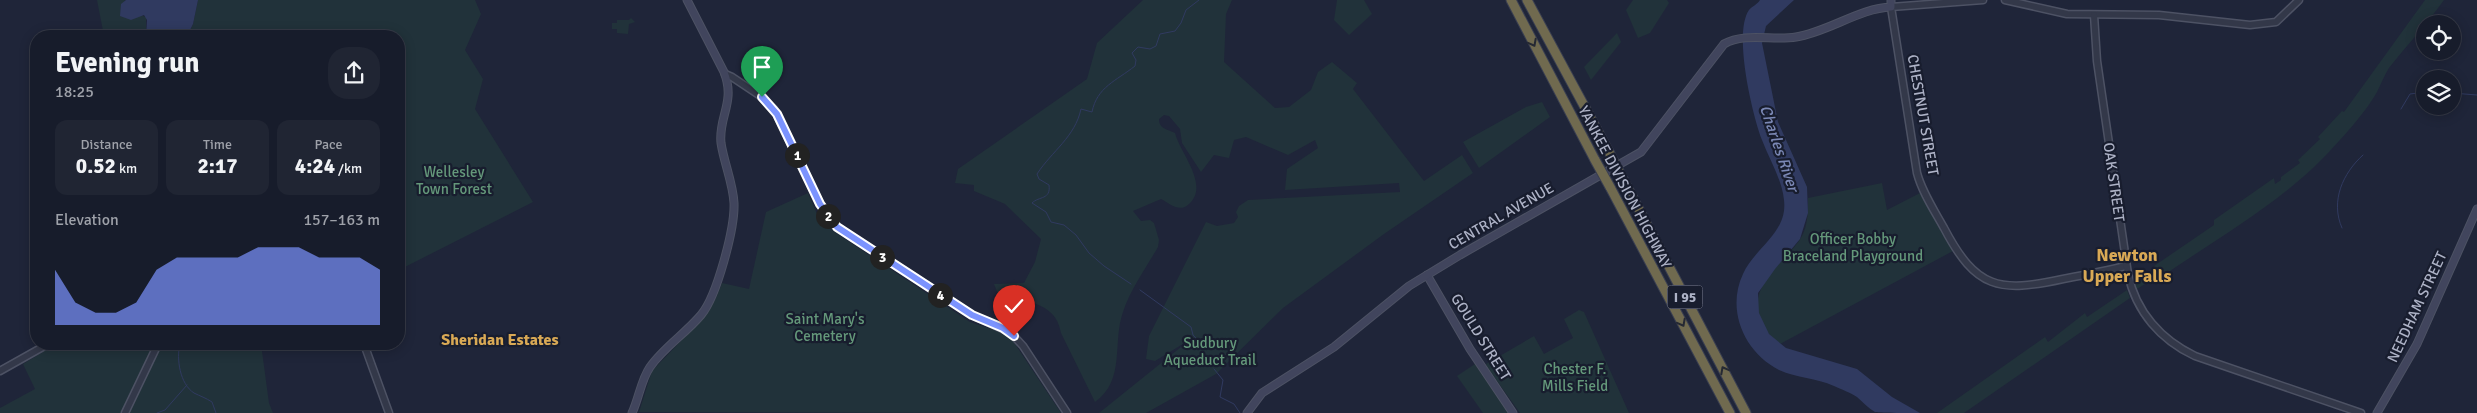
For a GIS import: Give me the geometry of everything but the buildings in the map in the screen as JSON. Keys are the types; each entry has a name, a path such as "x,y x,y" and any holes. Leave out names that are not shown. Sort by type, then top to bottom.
{"highway":[{"name":"YANKEE DIVISION HIGHWAY","path":"1511,0 1730,413"},
{"name":"YANKEE DIVISION HIGHWAY","path":"1527,0 1746,413"},
{"path":"1717,388 1725,413"}],"main road":[{"path":"632,413 649,368 701,315 717,284 734,208 721,140 729,98 725,74 688,0"},
{"name":"CENTRAL AVENUE","path":"1247,413 1262,393 1330,350 1394,297 1427,275 1638,154 1650,142 1721,47 1730,41 1743,38 1788,38 1807,35 1891,3"},
{"name":"NEEDHAM STREET","path":"2376,413 2416,346 2477,209"},
{"name":"GOULD STREET","path":"1427,275 1470,349 1513,413"}],"street":[{"path":"1891,3 1983,0"},
{"path":"2005,0 2062,14 2165,15 2236,24 2263,25 2282,18 2299,0"},
{"name":"CHESTNUT STREET","path":"1891,3 1919,180 1952,243 1971,267 1993,282 2017,287 2126,266"},
{"name":"OAK STREET","path":"2094,15 2097,61 2126,266 2132,289 2143,311 2156,329 2177,346 2206,360 2361,413"},
{"path":"725,74 760,95 774,109 820,204 837,227 972,315 1012,334 1023,346 1067,413"},
{"path":"0,371 37,350"},
{"path":"125,413 155,350"},
{"path":"366,350 389,413"}],"green space":[{"path":"97,0 126,0 124,1 131,20 140,15 146,17 146,30 103,30"},
{"name":"Wellesley Town Forest","path":"198,0 475,0 481,14 465,50 483,79 475,109 533,202 405,267 405,30 190,30"},
{"name":"Sudbury Aqueduct Trail","path":"1143,0 1232,0 1226,14 1224,62 1275,108 1289,107 1311,90 1318,72 1332,62 1357,83 1353,89 1424,181 1462,155 1473,173 1384,234 1283,308 1216,374 1146,413 1099,413 1191,339 1155,361 1146,359 1149,336 1206,222 1217,226 1234,223 1238,217 1236,212 1239,206 1248,200 1400,192 1399,183 1285,190 1287,169 1318,148 1315,140 1288,155 1246,137 1234,140 1229,158 1214,155 1201,172 1182,143 1180,129 1169,116 1164,115 1159,119 1160,125 1175,133 1195,178 1195,196 1186,207 1182,208 1175,207 1161,199 1133,211 1141,221 1150,220 1154,223 1159,240 1158,247 1126,304 1118,336 1115,372 1105,393 1095,402 1053,315 1038,304 998,294 994,284 1024,283 1035,262 1041,239 1005,204 974,191 974,185 955,183 958,169 1087,79 1097,43"},
{"path":"1337,0 1364,0 1372,14 1349,35 1334,20"},
{"path":"1633,0 1667,0 1669,3 1650,33 1638,38 1626,10"},
{"path":"2425,0 2444,0 2433,15 2416,15 2416,36 2389,68 2365,111 2321,160 2296,183 2259,212 2161,277 2159,275 2137,289 2135,284 2156,269 2154,266 2214,225 2214,220 2274,178 2275,184 2281,180 2281,177 2300,163 2298,160 2320,139 2318,137 2342,111 2344,112"},
{"path":"631,18 635,22 629,24 628,34 617,33 617,29 612,29 612,23 617,23 617,20 629,20"},
{"path":"1617,33 1621,42 1591,80 1584,67"},
{"path":"1542,102 1550,117 1479,168 1463,142 1526,107"},
{"name":"Officer Bobby Braceland Playground","path":"1882,183 1887,210 1920,193 1953,251 1780,344 1776,342 1765,329 1760,317 1759,293 1771,273 1802,236 1807,223 1808,198"},
{"name":"Saint Mary's Cemetery","path":"808,193 817,214 833,231 970,322 1000,332 1011,338 1061,413 639,412 652,371 706,315 722,283 749,289 766,212"},
{"path":"2127,290 2130,298 1964,413 1937,413 2045,337 2048,342 2085,313 2087,317"},
{"name":"Chester F. Mills Field","path":"1579,310 1584,312 1629,413 1520,413 1486,364 1534,336 1544,354 1573,338 1564,319"},
{"path":"46,350 151,350 121,413 0,413 0,408 35,389 23,364"},
{"path":"157,350 262,350 269,403 273,413 128,413"},
{"path":"1475,364 1509,413 1483,413 1457,376"}],"water":[{"path":"126,0 198,0 190,30 146,30 147,20 144,15 131,20 120,16 121,4"},
{"name":"Charles River","path":"1760,0 1794,0 1766,26 1762,43 1778,122 1807,187 1808,213 1800,239 1758,293 1759,313 1769,334 1786,348 1857,369 1892,397 1920,413 1875,412 1857,397 1827,383 1779,370 1756,352 1742,329 1737,302 1738,288 1743,274 1748,264 1776,231 1784,212 1781,184 1762,140 1749,94 1743,54 1745,21 1749,10"}],"waterway":[{"path":"1131,284 1104,266 1089,253 1076,235 1064,225 1051,222 1046,212 1032,203 1046,195 1049,190 1049,185 1039,179 1037,174 1074,128 1081,109 1092,112 1098,96 1103,90 1135,66 1136,60 1132,53 1138,47 1150,49 1156,46 1160,34 1175,31 1181,23 1186,10 1199,0"},
{"path":"2401,109 2410,94 2416,93"},
{"path":"2461,94 2477,95"},
{"path":"2342,228 2337,208 2340,188 2350,170 2363,155"},
{"path":"1140,290 1191,327 1193,335 1204,347"},
{"path":"179,350 180,371 185,384 194,393 212,402 216,413"},
{"path":"1214,369 1223,380 1220,397 1234,404 1240,413"},
{"path":"157,413 165,410 187,385"}],"district":[{"name":"Newton Upper Falls","path":"2127,265"},
{"name":"Sheridan Estates","path":"500,339"}],"route":[{"path":"762,97 777,114 820,204 828,217 842,232 972,315 1003,328 1014,336"}]}
